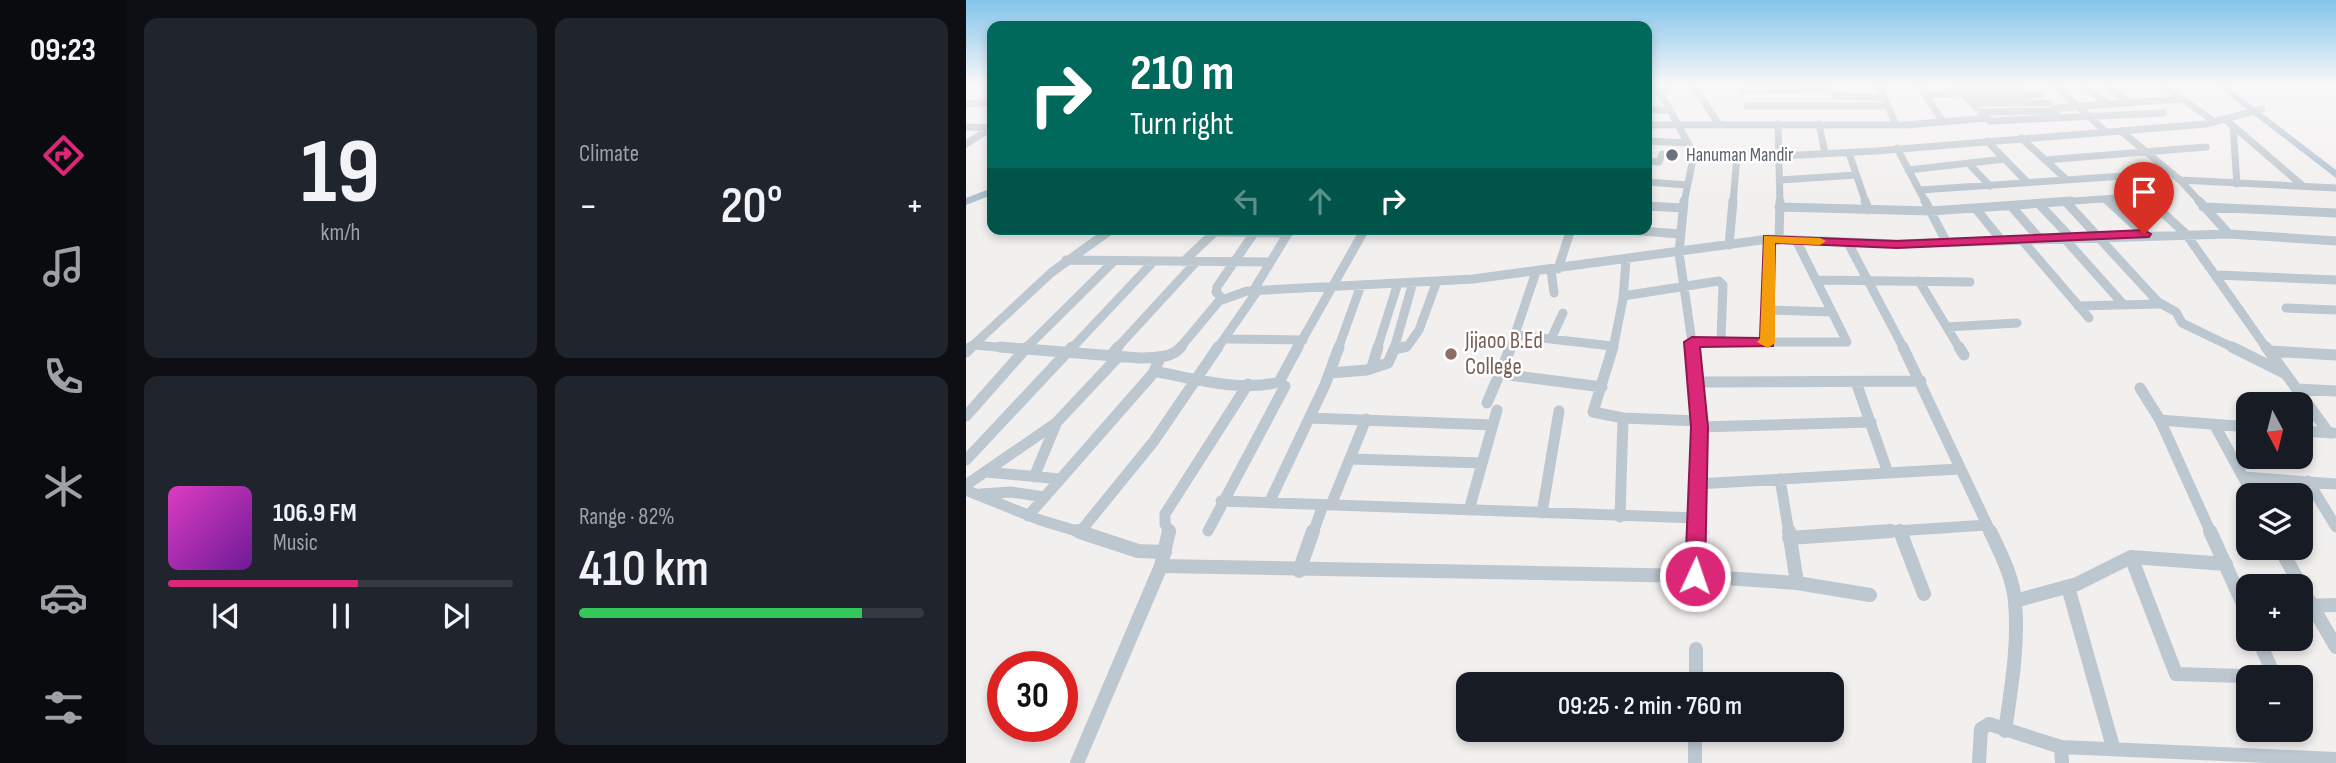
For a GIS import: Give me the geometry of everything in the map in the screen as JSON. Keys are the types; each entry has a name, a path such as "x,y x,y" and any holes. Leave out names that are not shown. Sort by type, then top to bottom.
{"main road":[{"path":"2272,121 2336,175"},
{"path":"2274,121 2336,167"},
{"path":"966,196 987,190"},
{"path":"966,202 987,192"}],"street":[{"path":"1676,121 1694,154 1683,208 1679,253 1700,424 1695,576"},
{"path":"1894,121 1896,125"},
{"path":"1652,125 1896,125 1955,121"},
{"path":"1989,121 2007,139"},
{"path":"2032,121 2046,136"},
{"path":"2068,121 2083,133"},
{"path":"2095,121 2106,132"},
{"path":"1694,154 1780,156 1849,153 2220,121"},
{"path":"2227,121 2303,187"},
{"path":"1768,343 1768,310 1779,207 1778,124"},
{"path":"1818,124 1825,153"},
{"path":"1882,125 1947,243"},
{"path":"966,127 987,129"},
{"path":"2233,127 2237,184"},
{"path":"966,144 987,131"},
{"path":"2120,131 2168,173 2180,180 2229,234"},
{"path":"2021,138 2066,179"},
{"path":"1652,141 1688,142"},
{"path":"1987,141 2028,183"},
{"path":"2045,160 2206,147"},
{"path":"1849,153 1868,210"},
{"path":"1652,161 1659,162 1662,154"},
{"path":"1729,245 1737,156"},
{"path":"1908,170 2005,159"},
{"path":"1969,164 1990,186"},
{"path":"1920,190 2168,173"},
{"path":"1780,180 1856,175"},
{"path":"2180,180 2336,188"},
{"path":"1652,182 1687,185"},
{"path":"1779,207 1931,211 2144,196 2186,234 2217,275 2229,297 2333,433"},
{"path":"2106,199 2144,234"},
{"path":"2067,203 2160,304 2176,312 2186,326 2286,374"},
{"path":"2040,205 2123,304"},
{"path":"1652,206 1683,208"},
{"path":"2011,206 2040,239"},
{"path":"2203,207 2336,214"},
{"path":"1976,209 2002,241"},
{"path":"1652,232 1680,234"},
{"path":"975,345 1160,358 1176,353 1223,299 1256,291 1437,281 1555,269 1774,239 1848,243 1947,243 2144,234 2229,234 2336,241"},
{"path":"966,352 1066,260 1103,235"},
{"path":"1183,262 1212,235"},
{"path":"1223,299 1216,290 1253,235"},
{"path":"1080,532 1228,339 1287,235"},
{"path":"1156,370 1199,380 1265,386 1279,382 1362,235"},
{"path":"1554,293 1555,269 1568,235"},
{"path":"1692,342 1847,342 1796,240"},
{"path":"2022,240 2089,318"},
{"path":"1848,243 1865,280 1921,381 1959,469 2006,565 2015,601 2014,664 2006,731"},
{"path":"1066,260 1270,262"},
{"path":"1626,260 1623,296 1612,346 1602,387 1592,412 1623,418 1700,424 1871,422"},
{"path":"966,416 1026,349 1114,261"},
{"path":"966,460 1153,262"},
{"path":"970,490 986,472 1056,423 1196,262"},
{"path":"1469,510 1493,425 1492,407 1501,374 1536,271"},
{"path":"2217,275 2336,280"},
{"path":"1816,280 1970,282"},
{"path":"1395,349 1407,347 1419,330 1437,281"},
{"path":"1919,281 1964,355"},
{"path":"1330,373 1386,366 1395,349 1413,282"},
{"path":"1623,296 1721,282 1721,340"},
{"path":"1370,369 1398,283"},
{"path":"1269,503 1323,390 1361,285"},
{"path":"2078,306 2160,304"},
{"path":"2286,308 2336,311"},
{"path":"1768,310 1832,312"},
{"path":"1551,339 1563,313"},
{"path":"1947,327 2017,323"},
{"path":"1516,335 1612,346"},
{"path":"1228,339 1303,340"},
{"path":"2269,351 2336,355"},
{"path":"1028,516 1156,370 1160,358"},
{"path":"1501,374 1602,387"},
{"path":"1696,382 1921,381"},
{"path":"1856,382 1888,473"},
{"path":"1077,763 1163,559 1170,533 1164,520 1171,504 1248,384"},
{"path":"1208,531 1221,501 1275,410 1285,386"},
{"path":"2140,388 2160,420 2236,586"},
{"path":"2297,389 2336,391"},
{"path":"1542,513 1559,411"},
{"path":"1310,418 1493,425"},
{"path":"1620,517 1623,418"},
{"path":"1299,571 1327,505 1351,459 1366,419"},
{"path":"2160,420 2236,426"},
{"path":"1034,477 1056,423"},
{"path":"2214,424 2246,483"},
{"path":"2314,432 2333,433"},
{"path":"1351,459 1482,463"},
{"path":"1697,484 1959,469"},
{"path":"986,472 1060,479"},
{"path":"2243,477 2336,484"},
{"path":"1780,480 1797,583"},
{"path":"2308,481 2336,527"},
{"path":"970,490 1044,497"},
{"path":"970,490 1028,516 1163,559 1299,571 1695,576 1797,583 1870,595"},
{"path":"1221,501 1698,518"},
{"path":"1789,538 1987,525"},
{"path":"1900,531 1924,593"},
{"path":"2015,601 2068,587 2132,557 2226,564"},
{"path":"2132,557 2176,674 2274,677 2263,651"},
{"path":"2068,587 2113,747"},
{"path":"2313,606 2336,605"},
{"path":"2313,616 2336,647"},
{"path":"1696,649 1696,672"},
{"path":"1979,763 1983,726 1989,724 2062,755 2113,747 2320,760 2336,758"},
{"path":"1695,742 1695,763"}],"slow traffic":[{"path":"1764,342 1768,343 1769,239 1820,241"}],"place":[{"name":"Hanuman Mandir","path":"1672,155"},
{"name":"Jijaoo B.Ed College","path":"1451,354"}],"route":[{"path":"1695,576 1700,427 1692,342 1721,340 1768,343 1769,239 1897,244 2144,234"}]}
